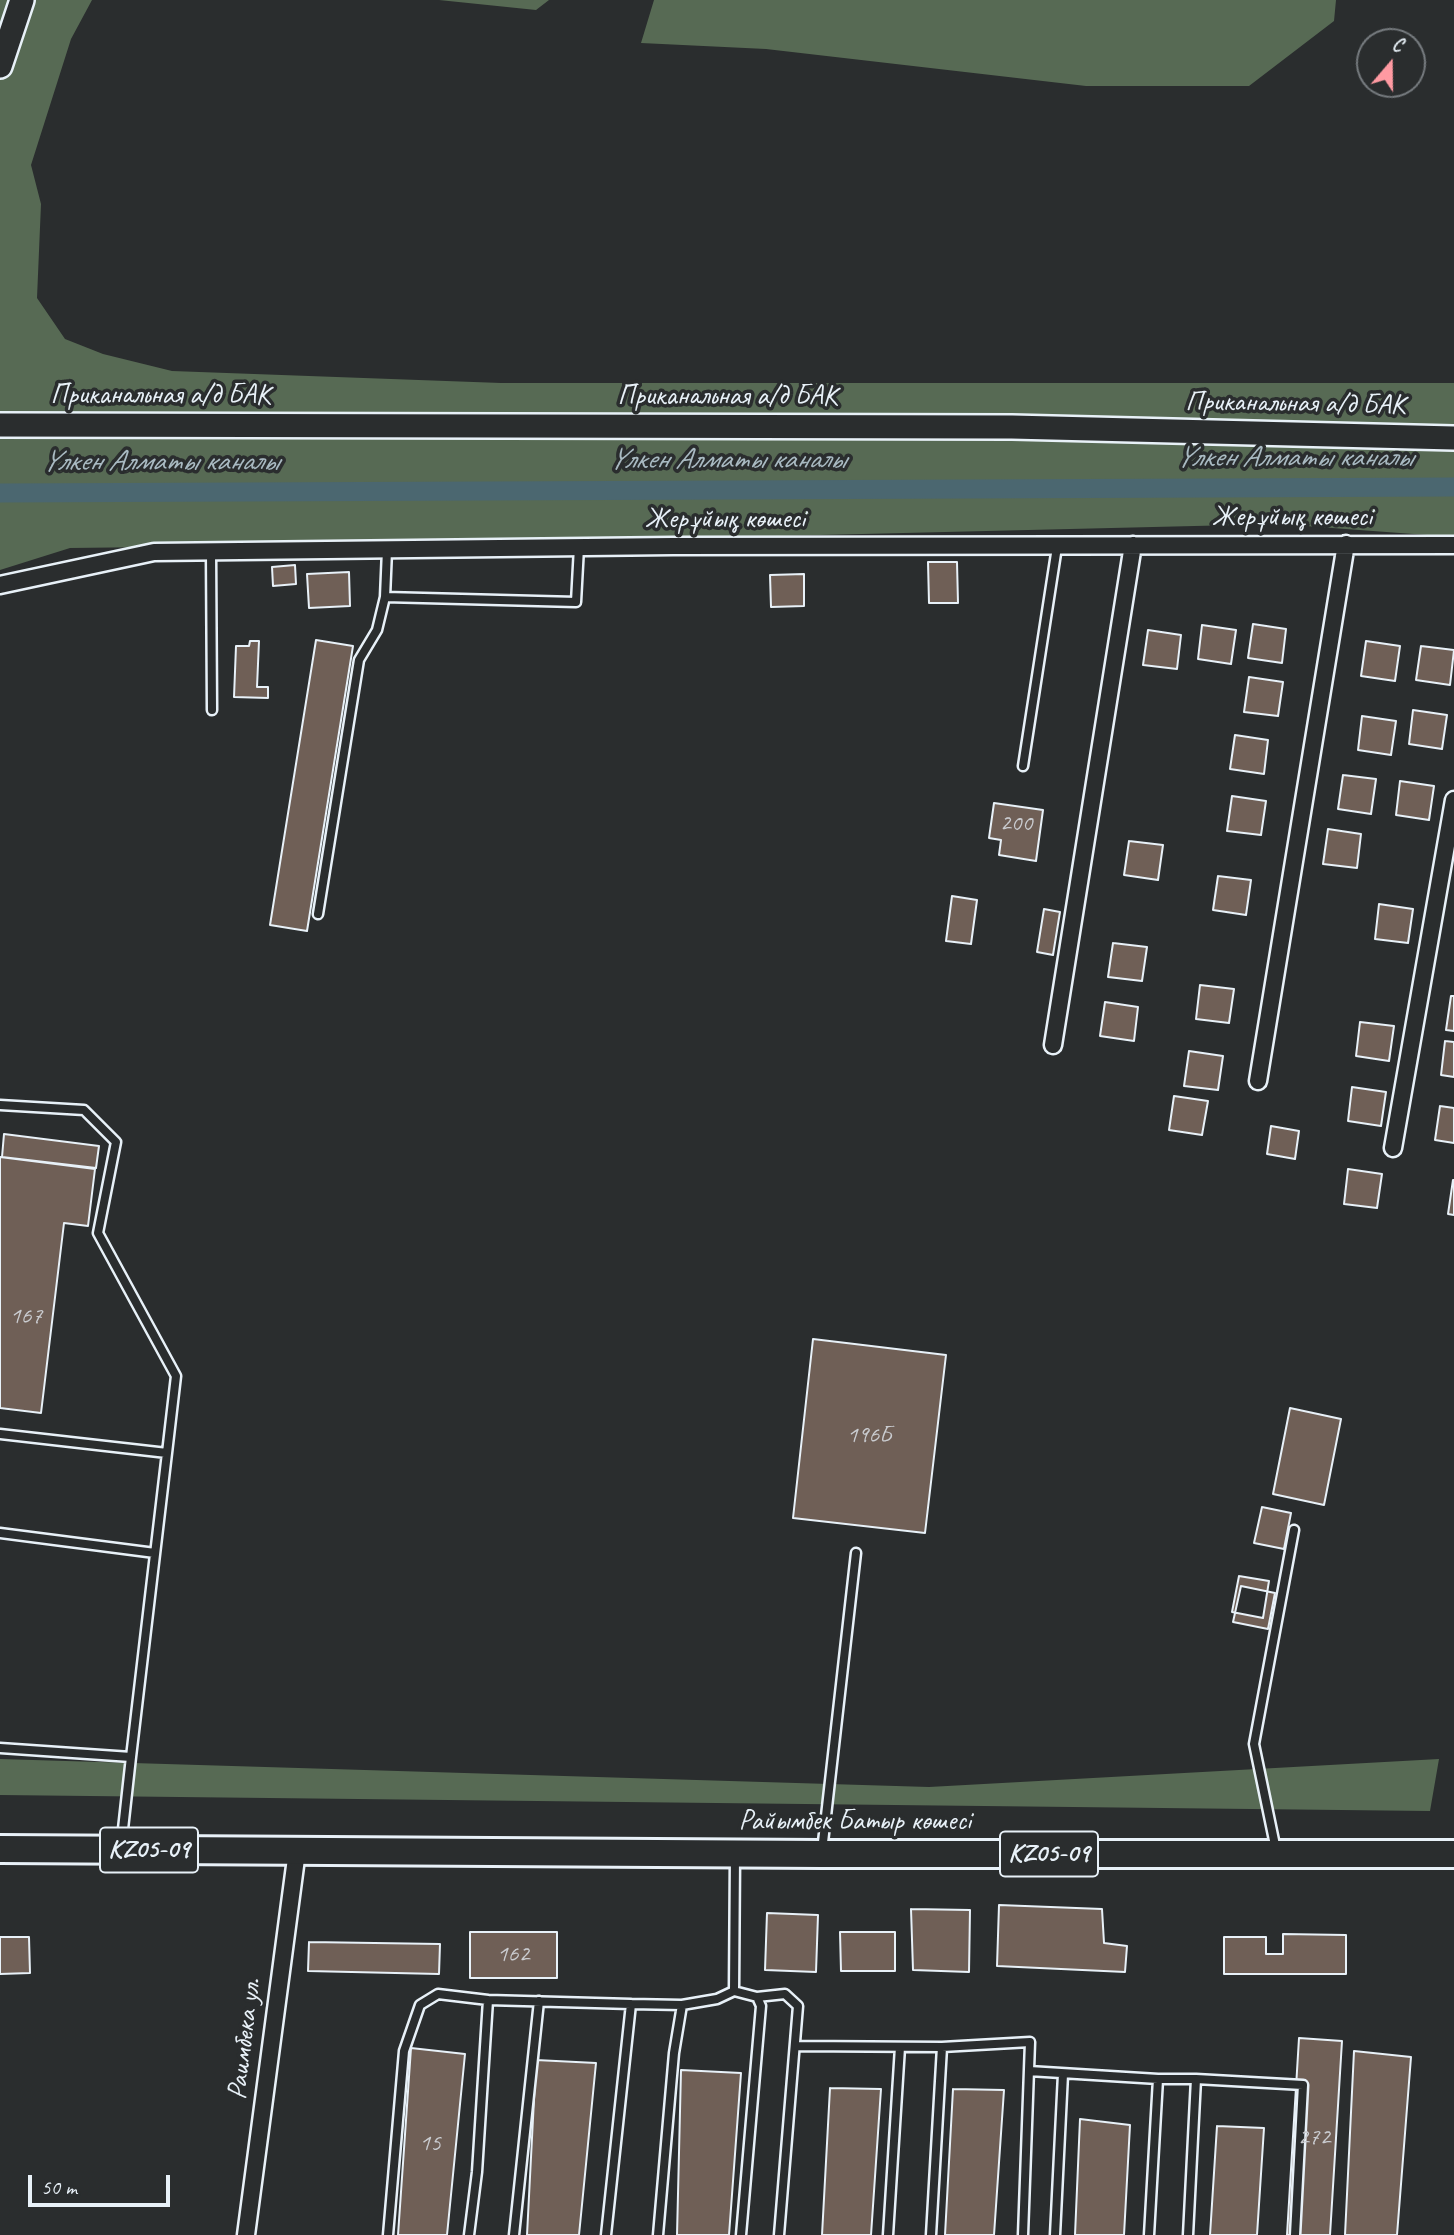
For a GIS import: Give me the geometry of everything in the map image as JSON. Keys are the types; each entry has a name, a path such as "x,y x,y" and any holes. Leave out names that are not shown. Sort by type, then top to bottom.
{"main road":[{"name":"KZ05-09","path":"0,1849 297,1851"},
{"name":"Райымбек Батыр көшесі","path":"297,1851 1454,1854"}],"street":[{"path":"0,66 22,0"},
{"name":"Приканальная а/д БАК","path":"0,425 999,427 1454,438"},
{"path":"1258,1081 1346,544"},
{"path":"1053,1045 1133,545"},
{"name":"Жерұйық көшесі","path":"0,585 154,552 579,547 1454,545"},
{"path":"1393,1148 1454,800"},
{"name":"Раимбека ул.","path":"247,2235 297,1851"}],"lane":[{"path":"385,597 576,602 579,547"},
{"path":"1023,766 1057,547"},
{"path":"318,914 359,660 377,629 385,597 387,550"},
{"path":"211,552 212,710"},
{"path":"0,1104 84,1110 116,1142 98,1233 177,1376 120,1850"},
{"path":"0,1434 167,1453"},
{"path":"1276,1853 1254,1744 1294,1530"},
{"path":"0,1534 156,1553"},
{"path":"821,1854 856,1553"},
{"path":"0,1748 131,1757"},
{"path":"734,1853 734,1991"},
{"path":"388,2235 404,2051 419,2005 438,1994 488,2000 681,2005 717,1999 734,1991 757,1997 785,1994 798,2006 797,2046 779,2235"},
{"path":"741,2235 761,2019 757,1997"},
{"path":"469,2235 477,2172 488,2000"},
{"path":"514,2235 539,2001"},
{"path":"606,2235 631,2004"},
{"path":"659,2235 674,2053 681,2005"},
{"path":"797,2046 942,2047 1030,2042 1023,2235"},
{"path":"888,2235 900,2047"},
{"path":"930,2235 942,2047"},
{"path":"1029,2071 1303,2085 1295,2235"},
{"path":"1055,2235 1063,2074"},
{"path":"1149,2235 1158,2079"},
{"path":"1188,2235 1196,2079"}],"green space":[{"path":"0,0 92,0 71,39 31,165 41,204 37,298 65,339 103,354 172,371 501,383 1454,383 1454,537 1278,524 488,543 70,548 0,570"},
{"path":"439,0 549,0 536,10"},
{"path":"654,0 1336,0 1334,21 1249,86 1086,86 766,49 641,43"},
{"path":"0,1759 929,1787 1439,1759 1430,1811 0,1795"}],"building":[{"path":"928,562 957,562 958,603 929,603"},
{"path":"295,565 296,584 273,586 272,567"},
{"path":"349,572 350,606 309,608 307,574"},
{"path":"804,574 804,606 771,607 770,575"},
{"path":"1253,624 1286,629 1282,663 1248,658"},
{"path":"1202,625 1236,630 1231,664 1198,659"},
{"path":"1148,630 1181,635 1177,669 1143,665"},
{"path":"316,640 353,646 307,931 270,925"},
{"path":"250,641 259,641 257,687 268,687 268,698 234,697 236,646 249,646"},
{"path":"1366,641 1400,646 1395,681 1361,676"},
{"path":"1421,646 1454,650 1450,685 1416,680"},
{"path":"1249,677 1283,682 1278,716 1244,712"},
{"path":"1413,710 1447,715 1442,749 1409,744"},
{"path":"1362,716 1396,721 1391,755 1358,750"},
{"path":"1235,735 1268,740 1264,774 1230,769"},
{"path":"1343,775 1376,779 1371,814 1338,809"},
{"path":"1400,781 1434,786 1429,820 1396,815"},
{"path":"1232,796 1266,801 1261,835 1227,831"},
{"path":"994,803 1043,810 1036,861 999,855 1001,840 989,838"},
{"path":"1328,829 1361,834 1357,868 1323,864"},
{"path":"1129,841 1163,845 1158,880 1124,875"},
{"path":"1218,876 1251,880 1246,915 1213,910"},
{"path":"952,896 977,900 971,944 946,941"},
{"path":"1379,904 1413,909 1408,943 1375,939"},
{"path":"1044,909 1060,912 1053,955 1037,952"},
{"path":"1113,943 1147,947 1142,981 1108,977"},
{"path":"1200,985 1234,989 1229,1023 1196,1019"},
{"path":"1451,996 1454,996 1454,1031 1446,1030"},
{"path":"1105,1002 1138,1007 1134,1041 1100,1036"},
{"path":"1360,1022 1394,1026 1389,1061 1356,1056"},
{"path":"1445,1041 1454,1042 1454,1077 1441,1075"},
{"path":"1189,1051 1223,1056 1218,1090 1184,1086"},
{"path":"1352,1087 1386,1092 1381,1126 1348,1121"},
{"path":"1174,1096 1208,1101 1202,1135 1169,1130"},
{"path":"1440,1106 1454,1108 1454,1143 1435,1140"},
{"path":"1271,1126 1299,1131 1295,1159 1267,1154"},
{"path":"4,1134 99,1146 96,1168 2,1157"},
{"path":"0,1157 95,1169 88,1226 64,1223 41,1413 0,1408"},
{"path":"1348,1169 1382,1174 1377,1208 1344,1204"},
{"path":"1454,1180 1454,1215 1448,1214"},
{"path":"813,1339 946,1355 925,1533 793,1518"},
{"path":"1290,1408 1341,1419 1324,1505 1273,1494"},
{"path":"1262,1507 1291,1513 1284,1549 1254,1543"},
{"path":"1239,1576 1269,1581 1263,1618 1232,1612"},
{"path":"1241,1586 1275,1593 1268,1629 1233,1622"},
{"path":"999,1905 1102,1909 1104,1943 1127,1946 1125,1972 997,1966"},
{"path":"911,1909 970,1910 969,1972 913,1970"},
{"path":"767,1913 818,1915 816,1972 765,1970"},
{"path":"470,1932 557,1932 557,1978 470,1978"},
{"path":"840,1932 895,1932 895,1971 841,1971"},
{"path":"1283,1934 1346,1935 1346,1974 1224,1974 1224,1937 1266,1937 1266,1954 1283,1954"},
{"path":"0,1937 29,1937 30,1973 0,1974"},
{"path":"309,1942 440,1944 439,1974 308,1971"},
{"path":"1299,2038 1342,2041 1330,2235 1287,2235"},
{"path":"411,2048 465,2054 447,2235 398,2235"},
{"path":"1354,2051 1411,2057 1397,2235 1345,2235"},
{"path":"536,2060 596,2063 579,2235 527,2235"},
{"path":"681,2070 741,2073 729,2235 677,2235"},
{"path":"830,2088 881,2089 871,2235 822,2235"},
{"path":"953,2089 1004,2090 994,2235 945,2235"},
{"path":"1080,2119 1130,2125 1124,2235 1075,2235"},
{"path":"1217,2126 1264,2128 1257,2235 1210,2235"}],"waterway":[{"name":"Үлкен Алматы каналы","path":"0,493 1454,487"}]}
